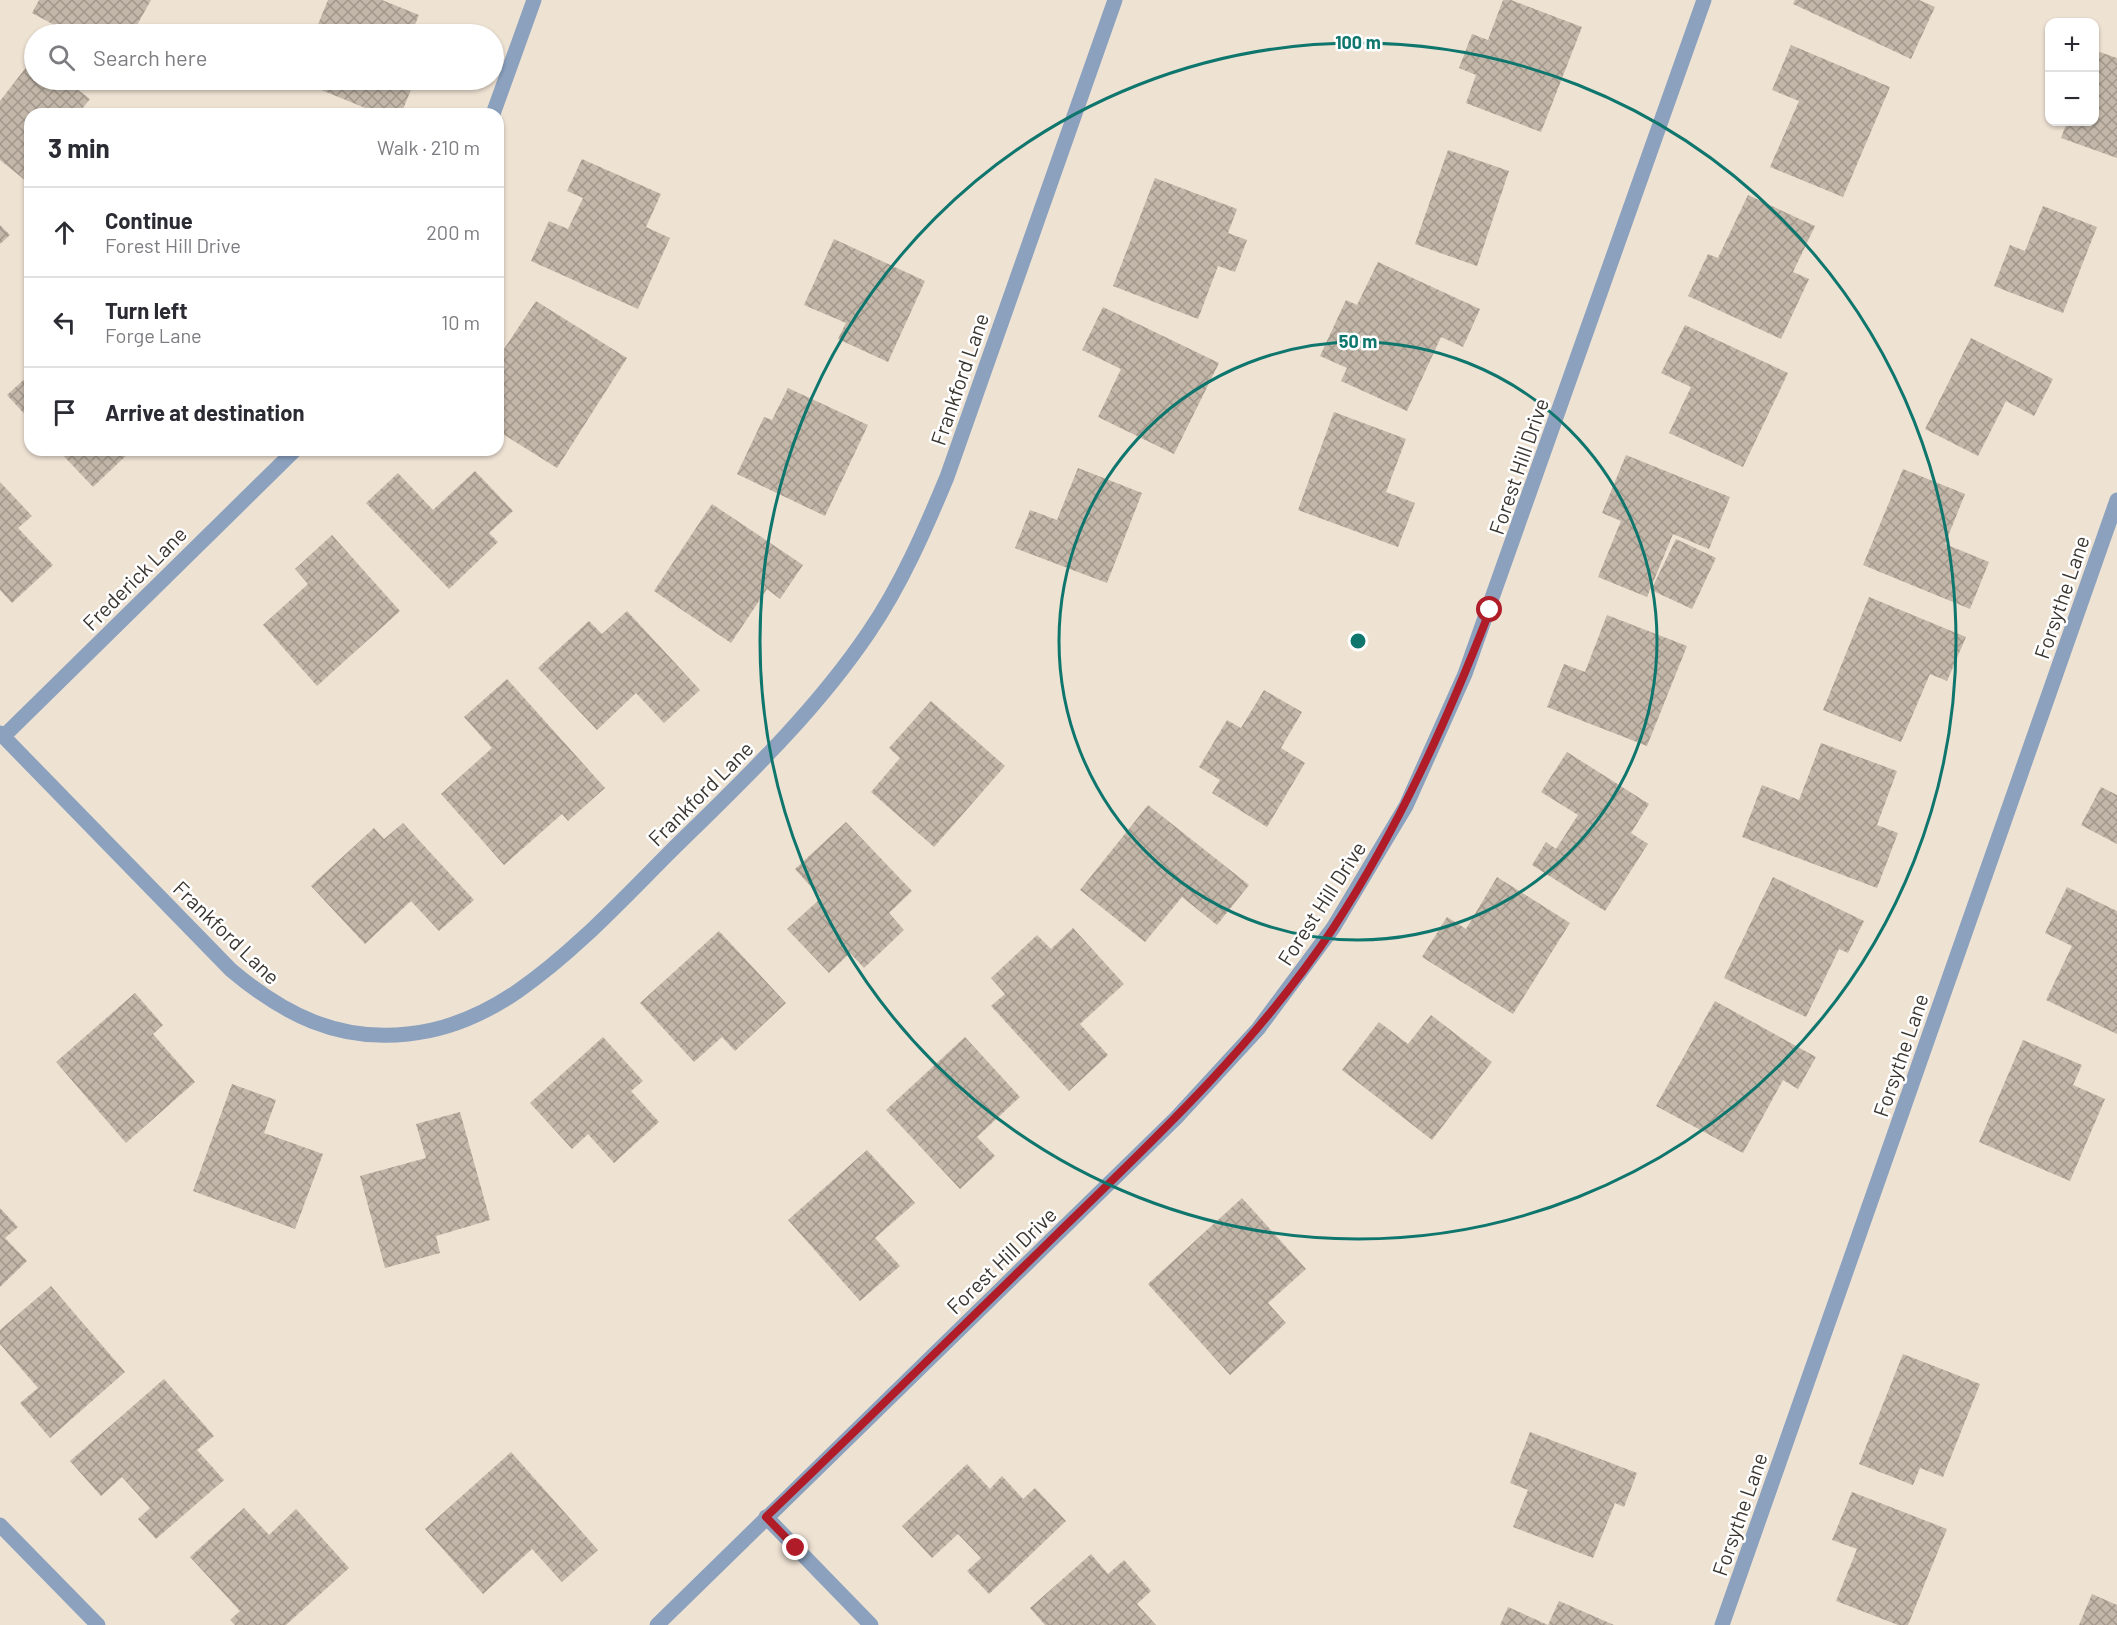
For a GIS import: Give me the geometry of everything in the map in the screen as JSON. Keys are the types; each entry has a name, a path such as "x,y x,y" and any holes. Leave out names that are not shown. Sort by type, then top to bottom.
{"street":[{"path":"504,83 534,0"},
{"name":"Frankford Lane","path":"2,735 231,970 271,1002 290,1012 310,1021 362,1034 409,1034 466,1019 519,990 575,945 771,753 827,689 871,630 912,554 947,477 1115,0"},
{"name":"Forest Hill Drive","path":"657,1625 1219,1074 1293,983 1333,928 1370,870 1406,806 1465,674 1704,0"},
{"path":"495,108 502,90"},
{"name":"Frederick Lane","path":"2,735 289,456"},
{"name":"Forsythe Lane","path":"1722,1625 2117,500"},
{"path":"766,1517 871,1625"},
{"path":"0,1526 98,1625"}],"building":[{"path":"39,0 151,0 138,24 52,24 32,13"},
{"path":"328,0 382,0 419,15 415,24 318,24"},
{"path":"1503,0 1511,0 1582,27 1541,132 1466,103 1476,75 1459,68 1472,34 1488,40"},
{"path":"1795,0 1919,0 1935,7 1911,59 1793,4"},
{"path":"1791,45 1890,87 1843,197 1770,167 1799,101 1772,90"},
{"path":"2099,52 2117,58 2117,158 2061,138 2066,126 2099,126"},
{"path":"24,70 24,90 78,90 90,99 83,108 24,108 24,179 0,160 0,101"},
{"path":"321,90 411,90 403,108 365,108"},
{"path":"1448,150 1509,171 1477,266 1415,244"},
{"path":"582,159 661,194 646,227 670,238 638,309 531,261 549,221 568,229 583,198 567,191"},
{"path":"1155,178 1237,209 1228,233 1247,240 1235,272 1218,266 1198,319 1113,286"},
{"path":"1748,195 1815,226 1793,272 1809,279 1781,339 1688,296 1708,254 1718,258"},
{"path":"2043,206 2097,227 2063,313 1994,286 2010,245 2025,251"},
{"path":"0,225 10,235 0,244"},
{"path":"834,239 925,281 888,362 838,339 846,323 804,305"},
{"path":"1378,262 1480,309 1463,347 1441,337 1407,411 1341,381 1347,368 1320,356 1346,300 1357,305"},
{"path":"536,301 627,358 557,468 504,435 504,349"},
{"path":"1103,307 1219,363 1174,454 1098,417 1121,369 1082,350"},
{"path":"1685,325 1788,373 1743,467 1669,433 1691,387 1661,373"},
{"path":"1971,338 2053,379 2034,416 2006,401 1978,456 1925,429"},
{"path":"24,379 24,413 7,395"},
{"path":"788,388 868,425 825,516 737,474 764,417 772,420"},
{"path":"1334,412 1406,439 1386,492 1415,503 1398,547 1298,510"},
{"path":"1626,455 1730,497 1709,549 1673,534 1647,597 1598,577 1621,521 1602,513"},
{"path":"64,456 126,456 93,487"},
{"path":"1078,468 1142,493 1107,583 1015,548 1030,510 1057,520"},
{"path":"1903,469 1965,494 1945,544 1989,562 1970,609 1863,565"},
{"path":"475,471 513,511 489,533 498,542 449,589 366,503 398,473 433,510"},
{"path":"0,482 32,516 18,528 53,565 12,603 0,590"},
{"path":"712,504 803,565 780,599 767,589 731,643 654,591"},
{"path":"332,535 400,611 317,686 263,625 308,584 295,569"},
{"path":"1676,539 1716,558 1692,609 1651,590"},
{"path":"1869,597 1966,637 1947,681 1930,674 1901,742 1823,710"},
{"path":"627,611 700,690 664,723 636,693 597,730 538,668 589,621 602,634"},
{"path":"1607,615 1687,646 1647,746 1547,707 1564,664 1585,672"},
{"path":"507,679 605,788 568,821 562,814 504,865 441,794 492,748 464,717"},
{"path":"1264,690 1302,712 1281,748 1305,763 1267,827 1212,793 1220,780 1199,767 1227,720 1241,728"},
{"path":"931,701 1005,766 934,847 871,792 900,758 889,748"},
{"path":"1821,743 1897,771 1877,825 1898,833 1877,888 1742,837 1762,785 1799,800"},
{"path":"1567,752 1649,804 1631,833 1648,844 1605,911 1532,865 1546,842 1556,849 1578,815 1541,792"},
{"path":"2101,787 2117,795 2117,844 2081,825"},
{"path":"1148,805 1249,885 1217,925 1182,897 1145,942 1080,890"},
{"path":"846,822 912,891 889,913 904,930 864,968 850,953 829,973 787,929 821,898 795,869"},
{"path":"403,823 474,900 439,931 411,901 365,944 311,886 374,828 384,839"},
{"path":"1497,877 1570,923 1513,1014 1422,957 1447,917 1466,929"},
{"path":"1773,877 1864,921 1848,953 1839,949 1806,1017 1724,978"},
{"path":"2067,887 2117,911 2117,1034 2046,1000 2072,946 2045,933"},
{"path":"1073,928 1124,984 1080,1024 1108,1055 1069,1091 991,1006 1005,994 991,978 1037,935 1051,949"},
{"path":"719,931 786,1003 735,1051 722,1037 694,1062 640,1003"},
{"path":"135,993 163,1025 153,1034 195,1082 126,1143 56,1062"},
{"path":"1715,1001 1816,1057 1798,1089 1783,1080 1743,1153 1656,1106"},
{"path":"1431,1015 1492,1062 1432,1140 1342,1070 1379,1022 1408,1044"},
{"path":"603,1037 643,1081 631,1091 659,1122 614,1163 588,1134 572,1149 530,1103"},
{"path":"965,1037 1020,1097 977,1137 995,1156 960,1189 886,1110"},
{"path":"2023,1040 2082,1065 2073,1085 2105,1099 2070,1181 1979,1142"},
{"path":"232,1084 276,1100 264,1133 323,1154 295,1229 193,1191"},
{"path":"460,1112 490,1220 436,1236 440,1253 385,1268 360,1176 426,1158 416,1124"},
{"path":"867,1150 915,1203 875,1238 900,1266 860,1301 788,1220"},
{"path":"1242,1198 1306,1269 1268,1303 1286,1323 1230,1375 1148,1284"},
{"path":"0,1208 18,1227 5,1238 27,1261 0,1287"},
{"path":"51,1286 125,1372 50,1438 20,1403 38,1388 0,1344 0,1330"},
{"path":"1903,1354 1980,1384 1943,1477 1920,1468 1913,1485 1859,1464"},
{"path":"164,1379 214,1436 197,1450 224,1480 156,1539 138,1519 150,1508 122,1477 101,1496 70,1461"},
{"path":"1530,1432 1637,1473 1624,1507 1615,1503 1593,1558 1513,1527 1528,1490 1510,1483"},
{"path":"511,1452 598,1550 562,1582 532,1549 483,1594 425,1529"},
{"path":"967,1464 990,1489 1002,1476 1023,1499 1035,1488 1066,1521 989,1594 967,1571 981,1558 958,1534 932,1558 902,1526"},
{"path":"1852,1492 1947,1529 1908,1625 1898,1625 1836,1601 1857,1549 1832,1540"},
{"path":"244,1508 269,1535 296,1509 349,1568 286,1625 235,1625 230,1620 240,1611 190,1557"},
{"path":"1091,1554 1108,1574 1124,1560 1151,1591 1137,1604 1156,1625 1045,1625 1030,1608"},
{"path":"2092,1594 2117,1605 2117,1625 2079,1625"},
{"path":"1559,1601 1614,1625 1548,1625"},
{"path":"1508,1607 1548,1625 1500,1625"}],"route":[{"path":"796,1548 766,1517 1176,1118 1219,1074 1258,1029 1293,983 1333,928 1370,870 1406,806 1435,746 1490,610"}]}
